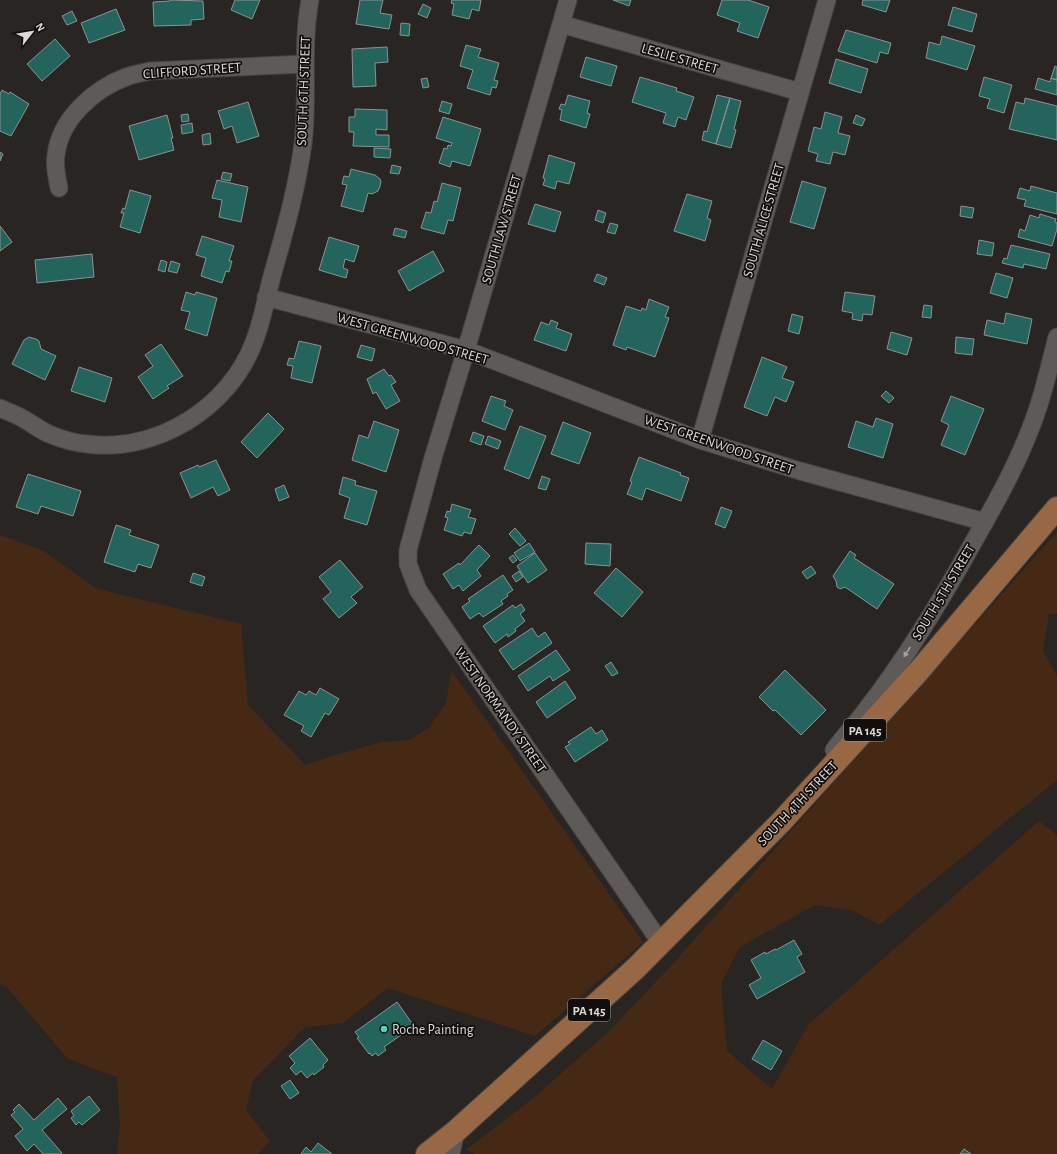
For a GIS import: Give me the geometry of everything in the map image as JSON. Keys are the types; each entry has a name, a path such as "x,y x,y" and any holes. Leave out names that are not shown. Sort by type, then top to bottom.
{"main road":[{"name":"SOUTH 4TH STREET","path":"456,1131 636,968 781,822 918,672 1057,508"},
{"name":"PA 145","path":"427,1154 456,1131"}],"street":[{"name":"SOUTH 6TH STREET","path":"266,297 296,190 303,143 306,95 306,21 310,0"},
{"name":"SOUTH LAW STREET","path":"433,458 568,0"},
{"name":"SOUTH ALICE STREET","path":"700,440 827,0"},
{"name":"LESLIE STREET","path":"561,24 800,92"},
{"name":"CLIFFORD STREET","path":"59,188 56,173 56,155 61,135 70,119 89,99 109,85 127,77 150,71 305,64"},
{"name":"WEST GREENWOOD STREET","path":"266,297 466,350 700,440 800,471 985,522"},
{"path":"0,408 18,416 48,434 58,438 86,444 111,446 141,442 160,436 185,423 209,406 240,370 254,343 261,321 266,297"},
{"name":"SOUTH 5TH STREET","path":"781,822 866,710 898,665 945,591 985,522 1010,476 1032,426 1043,393 1057,337"},
{"name":"WEST NORMANDY STREET","path":"433,458 408,550 408,564 418,590 661,943"},
{"path":"451,1154 456,1131"}],"shaded area":[{"path":"1057,532 1057,614 1049,614 1043,652 1057,675 1057,780 879,925 854,911 815,905 740,947 721,984 727,1051 772,1089 808,1025 1039,821 1057,835 1057,1154 475,1154 466,1150 537,1095 609,1031 669,968"},
{"path":"0,535 44,551 95,588 241,624 248,705 305,765 382,742 409,740 429,728 446,703 451,670 643,942 535,1036 388,988 343,1023 305,1027 253,1080 246,1110 270,1141 258,1154 117,1154 120,1126 117,1077 68,1059 6,986 0,984"}],"building":[{"path":"170,0 203,1 204,19 191,20 191,25 154,26 153,2"},
{"path":"235,0 260,0 252,19 231,10"},
{"path":"360,0 383,0 380,13 392,15 389,29 356,24"},
{"path":"452,0 481,0 479,11 472,9 469,19 452,15 454,4 451,3"},
{"path":"613,0 631,0 629,6"},
{"path":"722,0 748,0 769,7 758,38 737,31 740,23 717,15"},
{"path":"863,0 890,0 886,12 862,5"},
{"path":"423,4 431,8 427,18 418,14"},
{"path":"953,7 977,14 972,32 948,25"},
{"path":"116,9 125,30 89,43 81,23"},
{"path":"72,11 77,21 67,25 62,16"},
{"path":"401,23 410,24 409,36 400,35"},
{"path":"846,30 891,43 888,54 880,52 877,63 838,51"},
{"path":"942,36 975,46 967,70 926,58 929,42 940,45"},
{"path":"55,39 70,56 42,81 27,64"},
{"path":"466,45 481,49 478,57 499,63 494,80 498,81 496,88 492,87 490,95 467,88 473,70 460,66"},
{"path":"387,47 388,62 375,63 376,86 353,87 352,49"},
{"path":"586,57 617,66 611,86 580,77"},
{"path":"836,59 868,69 861,93 829,83"},
{"path":"1055,66 1057,67 1057,80 1051,78"},
{"path":"640,77 677,88 676,91 694,97 686,120 678,117 675,127 663,123 666,113 632,102"},
{"path":"984,77 1012,85 1004,113 987,108 990,99 979,96"},
{"path":"427,78 429,87 423,88 421,79"},
{"path":"1038,78 1050,82 1051,78 1057,80 1057,95 1035,89"},
{"path":"2,90 9,94 10,92 29,104 11,136 0,131 0,94"},
{"path":"568,95 590,101 587,113 590,114 586,128 560,120 562,110 559,109 561,104 565,105"},
{"path":"717,95 730,98 716,144 702,140 704,131 707,132"},
{"path":"730,98 741,101 731,148 716,144"},
{"path":"1025,98 1057,106 1057,140 1009,129 1016,102 1024,104"},
{"path":"442,101 452,104 449,114 439,111"},
{"path":"248,102 259,136 237,143 232,126 224,129 218,111"},
{"path":"355,109 387,110 387,130 376,129 376,135 389,135 389,147 353,146 354,132 349,132 349,117 355,117"},
{"path":"825,112 842,117 838,133 850,136 845,155 833,152 830,164 816,161 818,154 808,151 814,127 821,129"},
{"path":"188,114 189,121 182,122 181,115"},
{"path":"167,115 173,138 171,138 174,150 139,160 129,126"},
{"path":"856,115 865,119 862,126 853,123"},
{"path":"443,117 481,129 470,166 452,161 450,167 439,163 444,148 447,149 448,145 451,146 452,143 436,138"},
{"path":"192,123 193,132 182,134 181,125"},
{"path":"210,133 211,144 203,145 202,135"},
{"path":"374,148 391,149 390,158 374,157"},
{"path":"0,152 3,154 0,161"},
{"path":"549,155 575,163 569,184 557,181 555,189 543,185 545,179 543,178"},
{"path":"392,165 401,167 399,174 390,173"},
{"path":"351,169 375,175 381,182 378,191 372,194 368,193 363,212 341,206 347,185 342,184 344,176 349,177"},
{"path":"223,172 232,174 230,181 221,179"},
{"path":"217,180 248,187 241,222 219,217 222,200 212,198"},
{"path":"802,181 826,188 814,229 790,222"},
{"path":"442,183 461,188 453,221 448,220 444,234 421,228 426,212 431,213 434,201 437,202"},
{"path":"1031,186 1057,193 1057,214 1024,206 1026,200 1017,198 1020,188 1030,191"},
{"path":"130,190 151,196 140,233 120,227 124,213 121,213 123,208 125,209"},
{"path":"687,194 712,201 707,218 711,220 705,241 674,231"},
{"path":"535,204 561,212 555,232 528,224"},
{"path":"961,206 974,208 972,218 960,216"},
{"path":"598,210 606,213 603,223 595,220"},
{"path":"1040,214 1056,219 1055,222 1057,223 1057,229 1052,246 1018,237 1020,229 1025,231 1030,215 1039,218"},
{"path":"610,223 618,225 615,234 607,232"},
{"path":"0,226 12,242 0,251"},
{"path":"395,228 407,231 405,238 393,235"},
{"path":"202,236 234,246 229,261 232,261 229,272 226,271 222,283 201,276 206,258 196,255"},
{"path":"329,237 359,246 354,262 345,259 343,268 348,270 346,278 319,270"},
{"path":"979,240 994,243 992,256 977,254"},
{"path":"1011,245 1050,254 1046,269 1024,264 1023,268 1002,263 1004,258 1007,259"},
{"path":"433,251 444,271 409,291 398,271"},
{"path":"92,254 94,277 37,283 35,260"},
{"path":"161,260 167,262 165,272 158,270"},
{"path":"171,261 180,264 177,273 168,271"},
{"path":"996,273 1013,278 1007,298 990,293"},
{"path":"597,274 607,278 604,285 594,281"},
{"path":"186,292 195,295 196,292 217,298 207,336 185,329 190,312 181,310"},
{"path":"845,292 875,296 872,315 863,314 862,321 852,319 853,313 842,311"},
{"path":"649,299 669,307 665,317 669,318 655,357 627,347 626,350 613,345 626,306 641,311 642,308 646,310"},
{"path":"924,305 932,306 931,318 922,317"},
{"path":"1006,313 1032,319 1027,344 984,335 987,320 1004,324"},
{"path":"792,314 803,317 799,334 788,331"},
{"path":"551,320 558,323 556,328 572,334 566,351 534,340 541,322 549,325"},
{"path":"891,332 912,338 907,355 887,349"},
{"path":"29,337 39,341 41,349 56,356 45,380 12,364 24,340"},
{"path":"956,337 974,339 972,355 955,353"},
{"path":"299,341 321,346 312,383 291,378 293,366 287,365 289,358 294,359"},
{"path":"161,344 183,376 167,386 169,388 153,399 138,377 153,366 145,355"},
{"path":"361,345 375,349 372,361 357,357"},
{"path":"762,357 787,367 782,378 794,382 786,402 775,397 767,416 744,407"},
{"path":"79,367 112,378 105,402 71,391"},
{"path":"384,369 396,382 391,385 400,401 386,409 376,392 373,394 367,379"},
{"path":"886,391 894,398 889,403 881,396"},
{"path":"491,396 506,401 504,406 513,410 505,430 482,421"},
{"path":"951,396 984,409 965,455 941,445 949,425 941,421"},
{"path":"268,413 284,429 257,458 241,442"},
{"path":"876,418 893,424 883,458 848,447 856,421 873,427"},
{"path":"374,421 399,430 386,472 352,460 359,435 368,438"},
{"path":"563,422 591,433 579,464 551,454"},
{"path":"520,426 546,436 529,479 504,469"},
{"path":"473,432 484,436 481,445 470,441"},
{"path":"488,436 501,441 498,449 485,444"},
{"path":"639,457 681,473 680,475 689,478 681,501 646,488 642,500 627,494"},
{"path":"216,460 230,490 218,496 213,487 191,498 180,473 198,465 199,467"},
{"path":"28,474 81,491 73,516 41,506 38,514 16,507"},
{"path":"542,476 550,479 546,490 538,488"},
{"path":"343,477 356,481 355,485 377,491 367,525 344,518 350,498 339,494"},
{"path":"284,485 289,497 279,501 275,489"},
{"path":"452,504 471,510 468,517 476,519 471,534 464,532 462,536 444,530 448,518 445,517 447,511 450,512"},
{"path":"721,507 732,511 725,528 715,524"},
{"path":"116,525 131,530 129,535 159,545 151,568 138,564 135,572 104,562"},
{"path":"515,528 526,541 520,546 509,534"},
{"path":"529,543 535,552 520,561 514,553"},
{"path":"586,543 611,544 610,566 585,564"},
{"path":"479,545 490,556 477,570 481,576 463,591 459,585 453,589 443,574 459,563 460,565"},
{"path":"850,551 856,555 854,558 894,584 877,609 845,587 840,589 837,587 833,576"},
{"path":"535,553 547,570 528,583 517,566"},
{"path":"513,555 517,560 513,563 509,558"},
{"path":"340,560 363,587 351,597 357,603 339,618 323,599 331,592 319,577"},
{"path":"811,566 816,573 807,579 802,572"},
{"path":"616,568 643,592 622,617 594,593"},
{"path":"519,571 523,577 516,582 512,576"},
{"path":"193,573 205,577 202,586 190,582"},
{"path":"503,575 513,590 501,601 503,604 483,617 479,613 470,619 462,607 470,601 468,599"},
{"path":"521,604 525,610 520,614 525,621 508,637 507,634 495,643 483,626 513,605 515,608"},
{"path":"532,628 538,637 545,632 552,643 513,670 499,650"},
{"path":"556,650 570,670 553,681 550,676 528,691 518,676"},
{"path":"611,662 618,673 612,676 605,666"},
{"path":"785,670 826,710 801,735 759,697"},
{"path":"565,681 576,698 547,718 536,702"},
{"path":"320,688 339,699 329,715 325,713 311,737 301,731 304,726 284,715 299,691 306,695 309,691 316,695"},
{"path":"591,727 596,734 602,730 608,740 575,762 565,747 570,744 568,742"},
{"path":"794,940 802,954 797,957 805,972 757,999 749,985 761,978 751,960 765,952 766,954 775,949 776,950"},
{"name":"Roche Painting","path":"397,1002 414,1026 384,1047 386,1050 378,1056 376,1053 372,1056 357,1038 359,1037 355,1032"},
{"path":"310,1038 328,1060 323,1065 324,1067 314,1075 313,1073 307,1078 301,1071 296,1075 290,1068 295,1063 289,1056"},
{"path":"763,1040 782,1051 771,1070 752,1059"},
{"path":"290,1080 299,1093 290,1099 281,1086"},
{"path":"89,1096 100,1110 82,1125 79,1122 76,1125 71,1118 74,1116 71,1111"},
{"path":"58,1098 67,1109 42,1130 62,1153 43,1154 34,1144 27,1151 15,1136 23,1129 11,1115 15,1112 13,1110 19,1104 34,1120"},
{"path":"318,1143 332,1154 301,1154 306,1147 311,1152"},
{"path":"964,1149 971,1154 960,1154"}],"place":[{"name":"Roche Painting","path":"384,1029"}]}
